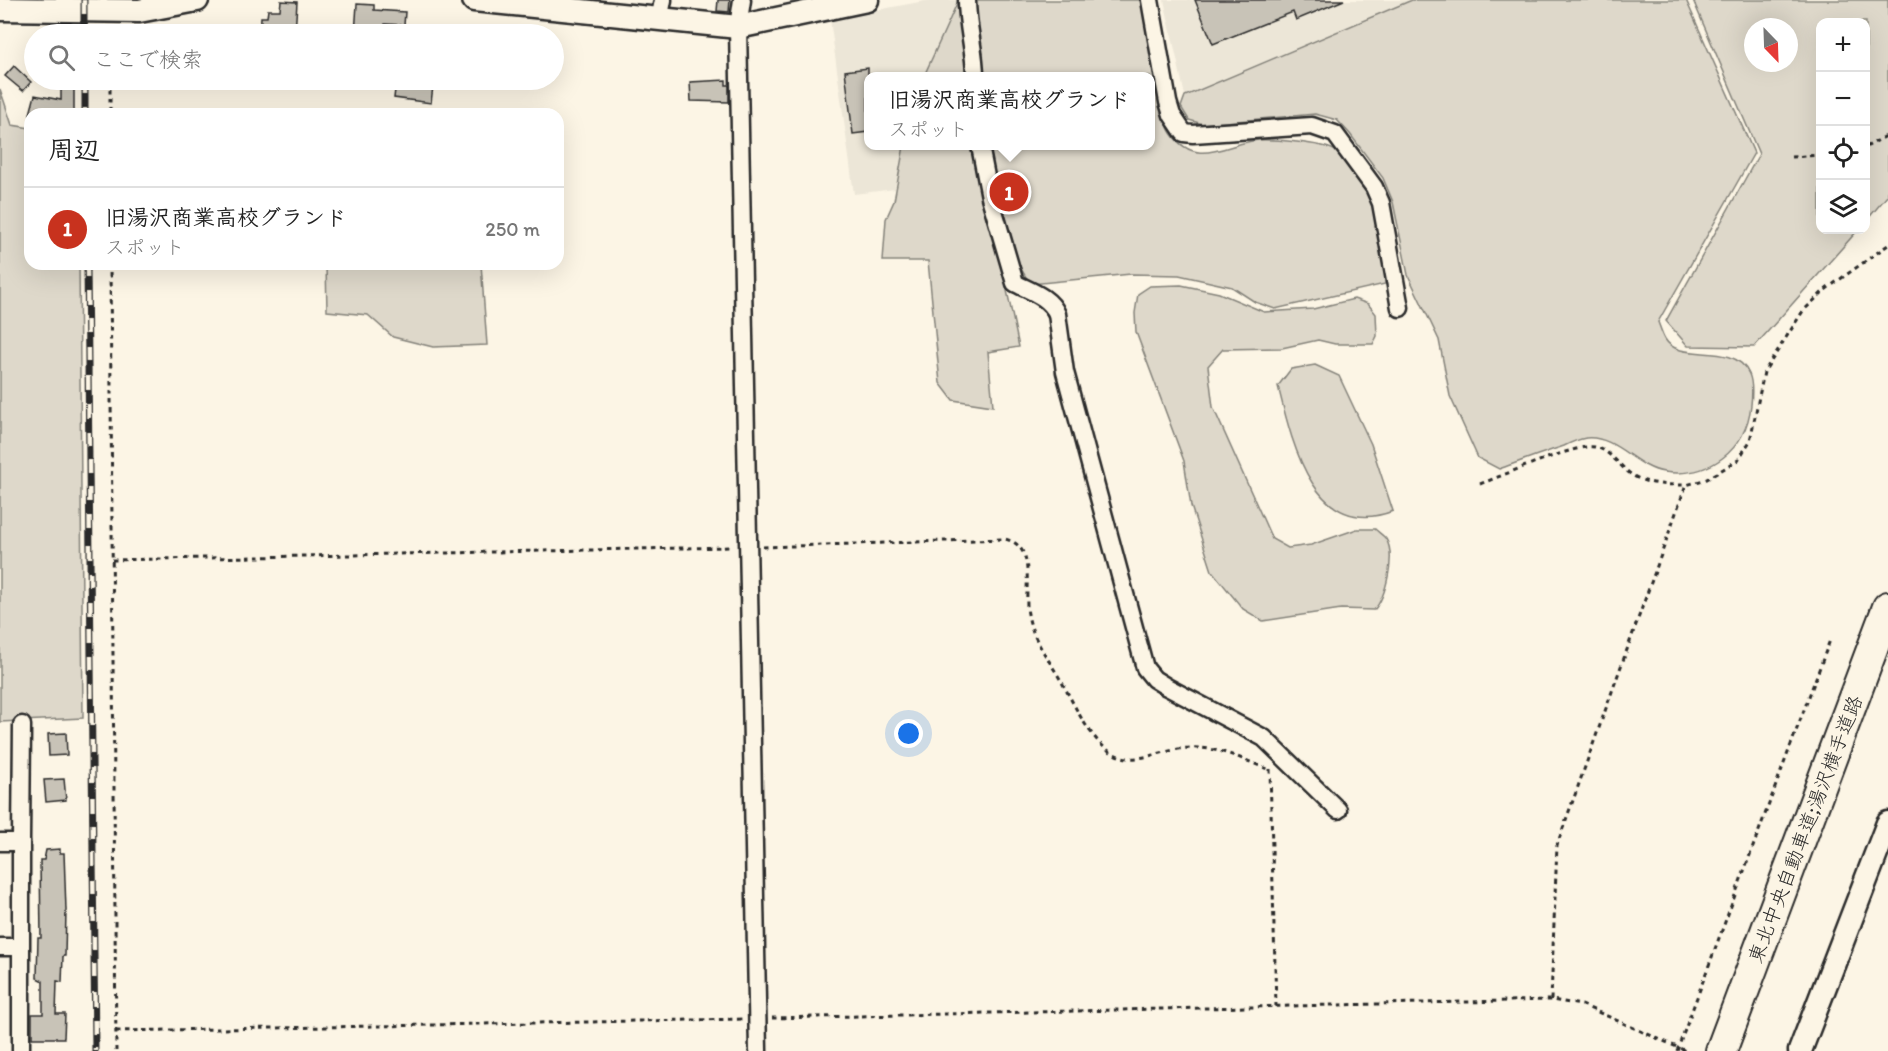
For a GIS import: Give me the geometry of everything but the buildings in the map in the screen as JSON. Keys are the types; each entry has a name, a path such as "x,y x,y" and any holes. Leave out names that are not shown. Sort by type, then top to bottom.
{"highway":[{"name":"東北中央自動車道;湯沢横手道路","path":"1722,1051 1888,607"}],"street":[{"path":"0,9 139,11 197,0"},
{"path":"474,0 661,11 738,27 867,0"},
{"path":"742,0 738,27 758,1051"},
{"path":"967,0 967,26 975,58 975,72"},
{"path":"1150,0 1168,102 1172,115 1184,133 1312,126 1335,134 1374,187 1381,203 1400,308"},
{"path":"981,150 990,197 1015,283 1046,300 1057,314 1065,372 1145,668 1154,679 1167,687 1269,742 1338,810"},
{"path":"21,1051 22,725"},
{"path":"1800,1051 1888,823"},
{"path":"0,842 21,842"},
{"path":"0,947 20,947"}],"path":[{"path":"110,90 110,108"},
{"path":"1870,145 1888,135"},
{"path":"1791,157 1816,155"},
{"path":"1480,484 1577,449 1594,446 1606,452 1641,480 1686,485 1707,478 1738,460 1750,441 1764,372 1803,311 1826,290 1888,245"},
{"path":"110,270 116,1051"},
{"path":"1551,1000 1557,845 1686,485"},
{"path":"1677,1049 1830,640"},
{"path":"1269,742 1276,1007"},
{"path":"116,1031 758,1019 1551,1000 1582,1005 1677,1049 1686,1051"}],"shaded area":[{"path":"930,0 958,0 926,72 864,72 864,150 903,150 895,189 854,194 830,19"},
{"path":"973,0 1142,0 1154,72 983,72 983,54 974,31"},
{"path":"1164,0 1412,0 1185,96"},
{"path":"1412,0 1686,0 1754,153 1658,322 1665,339 1672,347 1682,351 1731,357 1749,374 1751,405 1742,436 1733,448 1710,466 1696,471 1664,472 1644,465 1616,446 1597,438 1578,440 1499,469 1478,458 1450,396 1439,340 1408,275 1393,202 1383,178 1350,134 1337,120 1315,114 1203,124 1189,120 1181,107 1185,96"},
{"path":"1693,0 1888,0 1888,195 1870,216 1870,18 1816,18 1816,234 1854,234 1754,347 1688,346 1666,321 1759,154"},
{"path":"958,1 967,72 926,72"},
{"path":"1155,78 1166,123 1171,133 1181,144 1191,150 1212,152 1246,142 1265,140 1319,145 1334,150 1342,156 1358,173 1379,215 1384,232 1385,284 1275,309 1255,302 1232,287 1179,275 1131,274 1031,284 1014,255 998,199 988,150 1155,150"},
{"path":"0,89 12,125 24,127 24,270 79,270 83,718 0,722"},
{"path":"903,150 974,150 1019,347 988,352 993,406 953,400 940,383 928,261 883,261 886,219 894,201"},
{"path":"326,270 481,270 487,345 433,347 393,337 368,315 327,311"},
{"path":"1181,285 1219,293 1264,312 1313,309 1354,299 1368,304 1376,314 1377,336 1373,344 1335,344 1318,340 1282,348 1223,349 1208,366 1213,407 1272,539 1288,548 1311,545 1357,529 1375,529 1386,539 1389,546 1390,565 1386,586 1374,610 1341,609 1263,621 1243,609 1212,571 1191,506 1184,461 1136,332 1135,313 1138,294 1150,286"},
{"path":"1315,365 1339,376 1371,444 1393,511 1366,517 1344,512 1326,500 1311,481 1291,434 1278,386 1291,369"}],"railway":[{"path":"84,0 84,24"},
{"path":"85,90 85,108"},
{"path":"87,270 95,1051"}],"place":[{"name":"旧湯沢商業高校グランド","path":"1009,192"}]}
